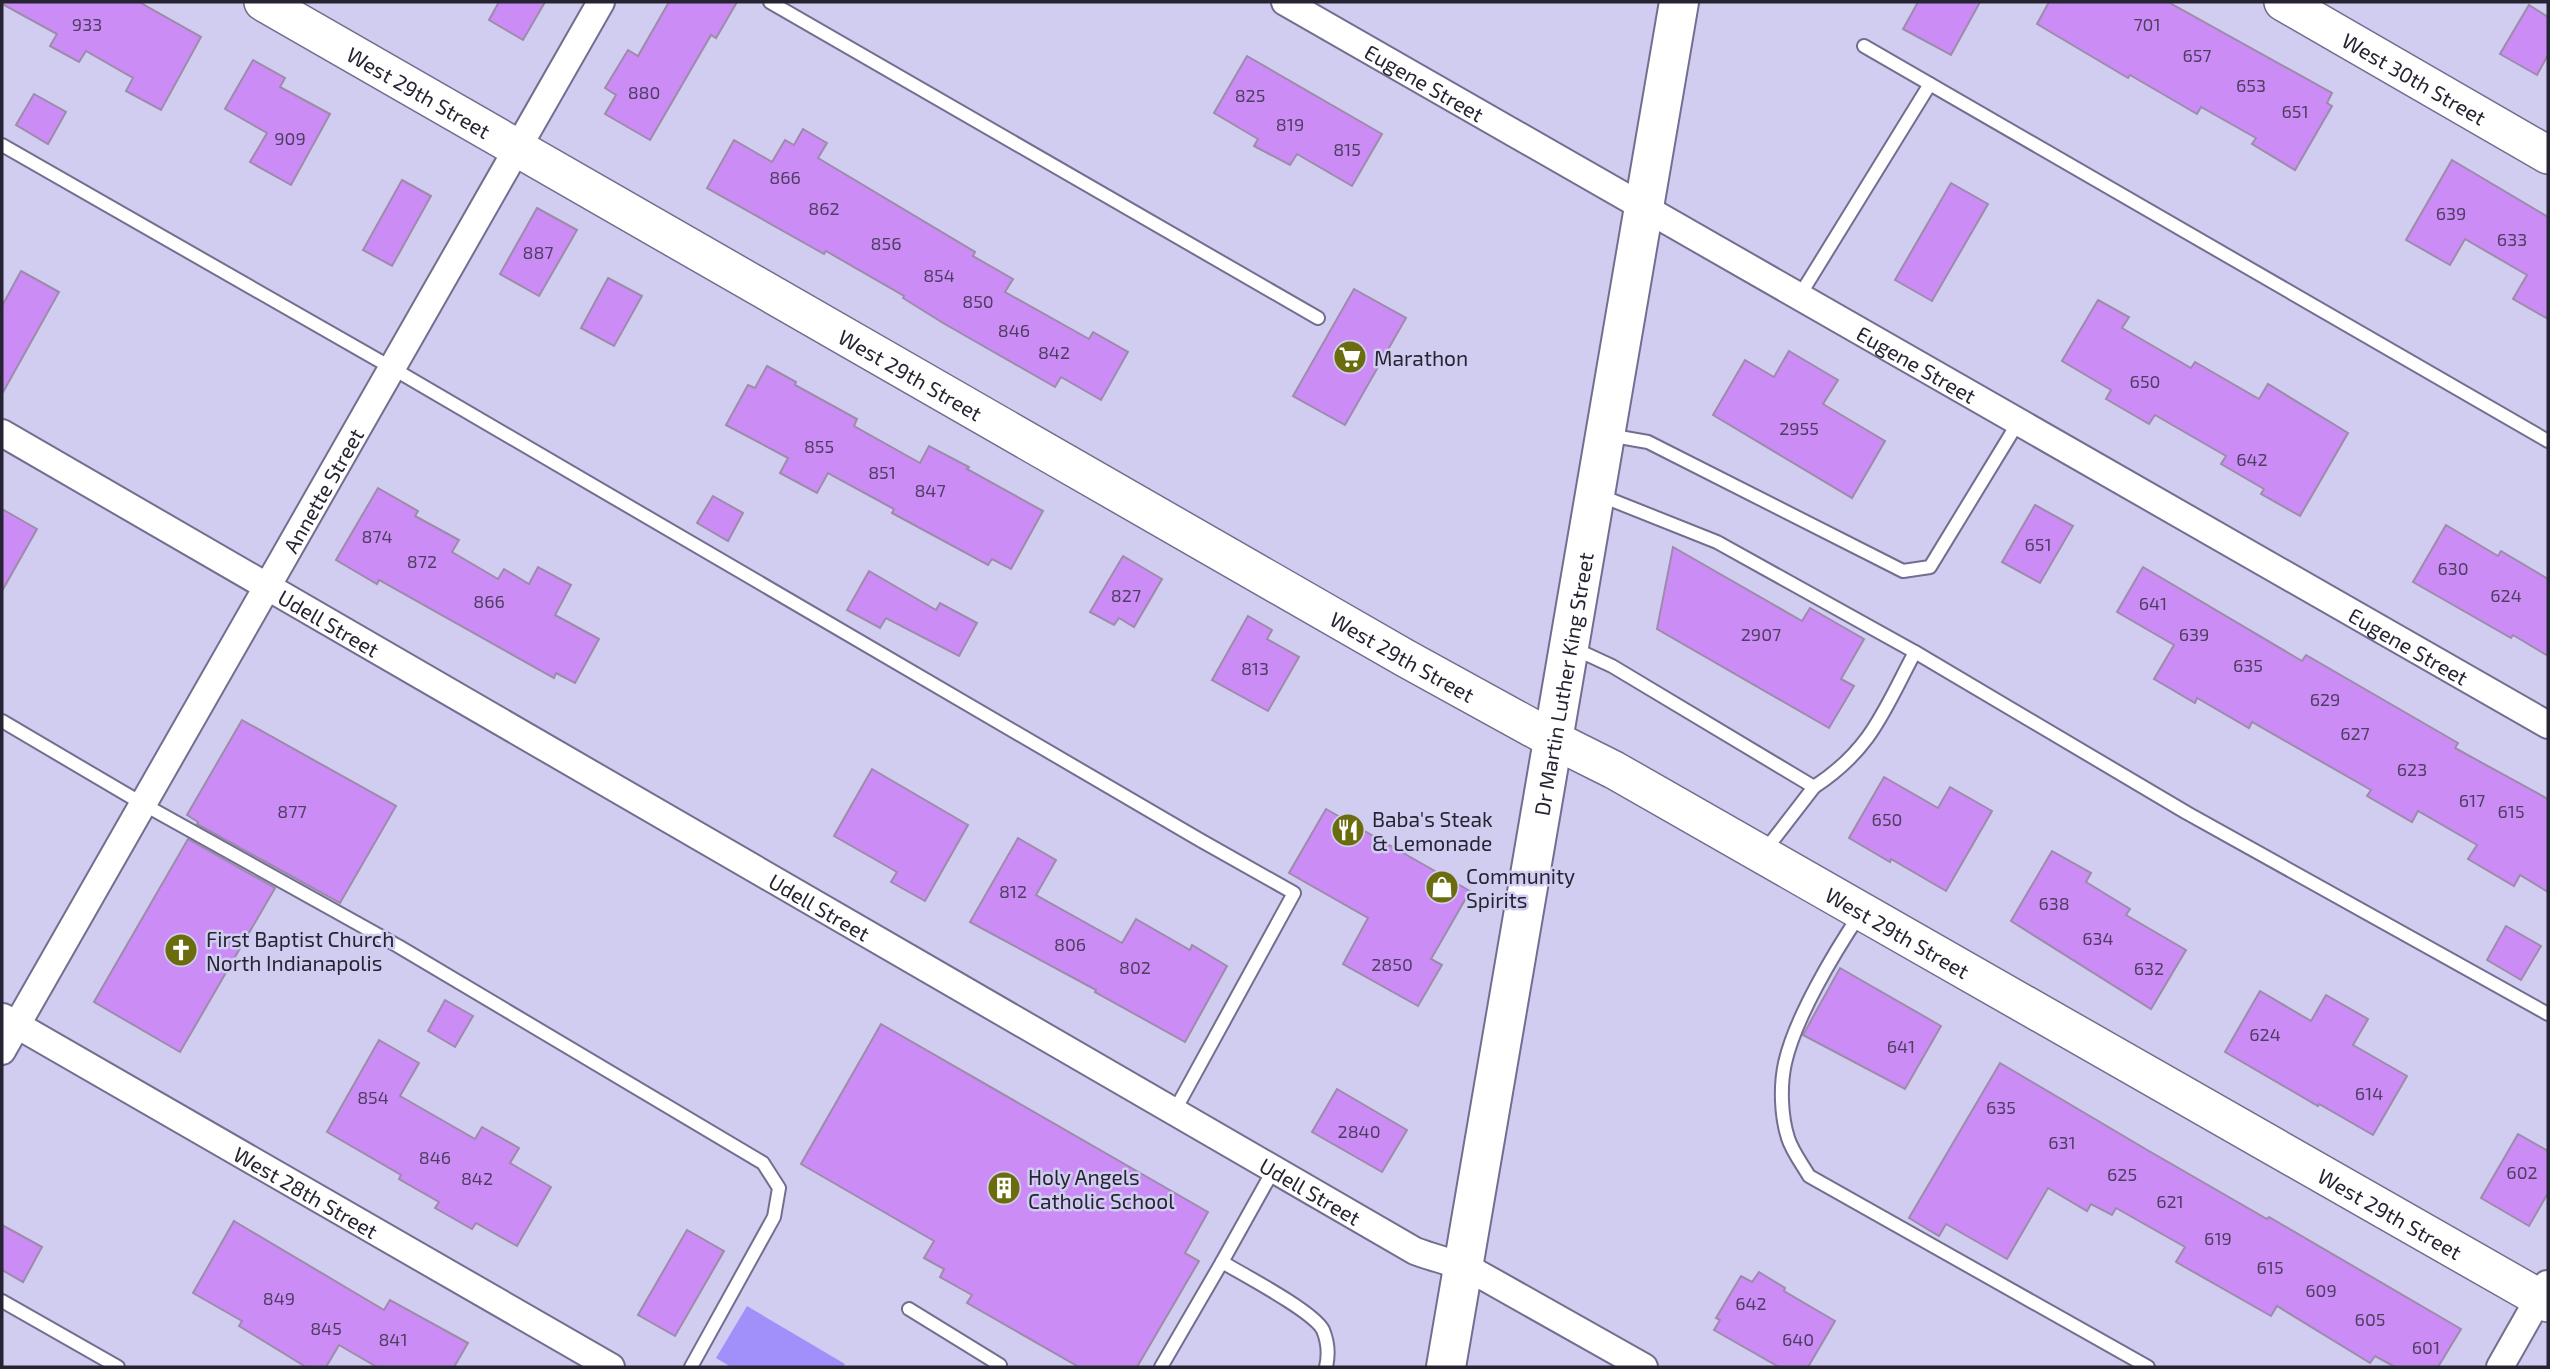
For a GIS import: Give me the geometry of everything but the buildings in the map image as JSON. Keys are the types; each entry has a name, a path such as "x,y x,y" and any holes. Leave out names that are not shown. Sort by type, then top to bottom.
{"main road":[{"name":"West 29th Street","path":"263,2 1405,658 1614,770 2545,1294"},
{"name":"Dr Martin Luther King Street","path":"1446,1367 1679,2"},
{"name":"West 30th Street","path":"2283,2 2548,155"}],"street":[{"name":"Annette Street","path":"2,1051 9,1020 143,804 601,2"},
{"name":"Eugene Street","path":"1286,2 2548,725"},
{"name":"Udell Street","path":"2,433 1415,1251 1463,1266 1644,1367"},
{"name":"West 28th Street","path":"9,1020 611,1367"},
{"path":"2500,1367 2545,1294"}],"lane":[{"path":"770,2 1318,318"},
{"path":"1864,46 2548,440"},
{"path":"1800,295 1930,84"},
{"path":"2,145 392,368 1200,841 1294,893 1174,1111"},
{"path":"1605,434 1648,442 1903,571 1930,568 2019,421"},
{"path":"1595,494 1717,542 1915,652 2186,813 2548,1014"},
{"path":"1570,647 1612,666 1814,787"},
{"path":"1762,855 1814,787 1840,770 1864,744 1886,710 1915,652"},
{"path":"2,722 398,946 763,1163 779,1188 774,1217 691,1367"},
{"path":"1862,911 1798,1024 1784,1065 1782,1111 1788,1140 1809,1175 2148,1367"},
{"path":"1161,1367 1274,1169"},
{"path":"1222,1262 1299,1308 1322,1327 1329,1353 1326,1367"},
{"path":"2,1301 118,1367"},
{"path":"909,1309 1001,1366"}],"shaded area":[{"path":"747,1306 845,1364 843,1367 731,1367 716,1358"}],"place":[{"name":"Marathon","path":"1350,357"},
{"name":"Baba's Steak & Lemonade","path":"1348,830"},
{"name":"Community Spirits","path":"1442,887"},
{"name":"First Baptist Church North Indianapolis","path":"181,950"},
{"name":"Holy Angels Catholic School","path":"1004,1188"}]}
